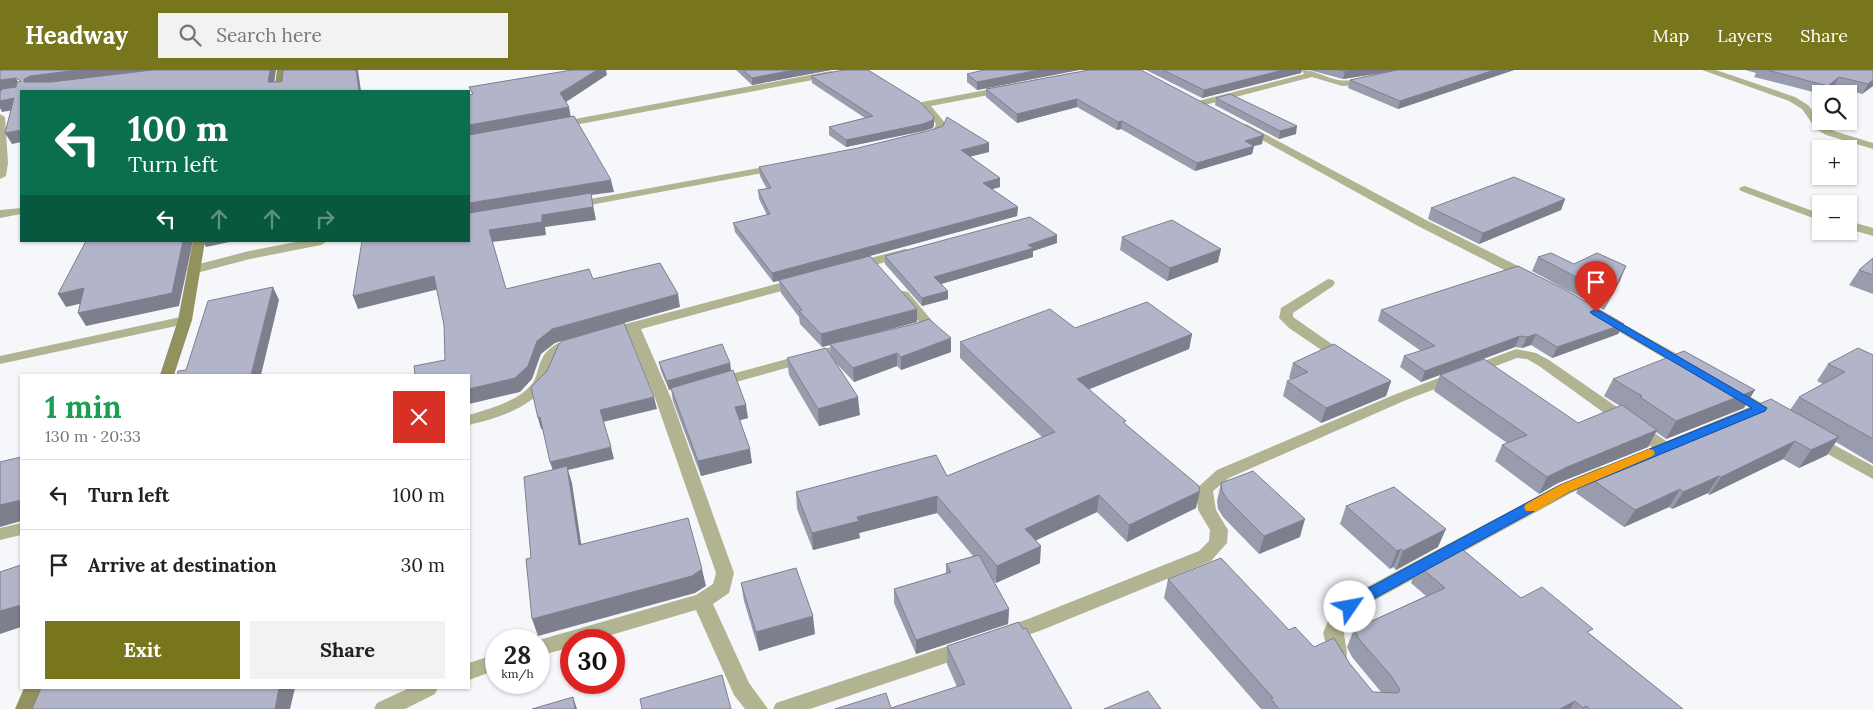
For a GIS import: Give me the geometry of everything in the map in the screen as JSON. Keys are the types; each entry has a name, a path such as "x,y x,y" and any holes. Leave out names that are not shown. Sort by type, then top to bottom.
{"street":[{"path":"279,90 282,70"},
{"path":"1707,70 1792,99 1805,107 1820,127 1830,133 1873,146"},
{"path":"548,127 846,72"},
{"path":"1217,112 1197,101 1309,72 1335,83 1343,84 1377,78"},
{"path":"908,140 938,131 941,124 925,104 1014,87"},
{"path":"0,117 3,163 0,176"},
{"path":"1234,121 1422,223 1539,282"},
{"path":"562,207 795,164"},
{"path":"1745,190 1812,215"},
{"path":"0,214 20,211"},
{"path":"1857,227 1873,232"},
{"path":"168,374 185,320 199,242"},
{"path":"193,270 249,255 316,242"},
{"path":"844,269 919,249"},
{"path":"873,261 926,322 923,328 896,336"},
{"path":"470,420 518,402 533,392 542,380 551,354 559,348 816,277"},
{"path":"1328,283 1286,312 1286,318 1360,369"},
{"path":"1596,312 1698,371"},
{"path":"0,360 185,320"},
{"path":"550,645 702,600 722,588 726,573 664,398 633,327"},
{"path":"707,386 861,343"},
{"path":"782,709 1035,625 1205,556 1218,543 1219,530 1207,510 1204,489 1223,474 1401,397 1516,353 1531,356 1544,363 1663,447"},
{"path":"1721,385 1787,423"},
{"path":"1385,386 1401,397"},
{"path":"664,398 681,393"},
{"path":"1743,415 1761,408"},
{"path":"1804,433 1873,473"},
{"path":"1645,454 1681,440"},
{"path":"1348,670 1337,655 1333,634 1340,614 1359,600 1565,489 1618,466"},
{"path":"0,534 20,529"},
{"path":"702,600 741,689 758,709"},
{"path":"470,672 485,666"},
{"path":"25,709 34,689"},
{"path":"384,709 426,689"}],"building":[{"path":"0,70 77,70 30,76 24,79 24,82 51,82 152,70 270,70 268,82 280,82 282,81 283,70 356,70 359,90 20,90 20,130 5,133 14,98 0,101 0,93 2,89 16,87 17,82 21,81 16,78 0,80"},
{"path":"572,70 597,70 560,93 569,107 470,125 470,95 473,94 469,87"},
{"path":"743,70 793,70 752,78"},
{"path":"844,70 868,70 920,102 934,117 933,120 923,124 846,140 829,127 873,116 811,76"},
{"path":"984,70 1039,70 977,82 967,74"},
{"path":"1089,70 1141,70 1264,135 1245,141 1254,146 1197,163 1122,121 1118,122 1077,99 1017,114 986,89"},
{"path":"1163,70 1283,70 1204,90"},
{"path":"1397,70 1494,70 1400,101 1350,80"},
{"path":"1767,70 1873,70 1873,80 1868,84 1839,77 1829,85"},
{"path":"1230,94 1297,126 1280,131 1216,98"},
{"path":"574,116 611,180 470,203 470,135"},
{"path":"947,117 989,143 961,150 1000,178 983,183 1018,207 772,273 733,223 770,214 758,190 771,188 759,167 858,148 931,130 943,126"},
{"path":"1514,177 1565,199 1483,233 1431,208"},
{"path":"591,193 593,207 542,215 542,222 489,230 506,289 589,269 593,279 660,263 678,294 552,329 537,341 528,366 515,378 470,389 470,374 415,374 414,366 445,360 444,325 434,276 353,296 362,242 470,242 470,213"},
{"path":"1030,217 1057,235 1028,245 1034,248 934,277 948,291 922,298 885,256"},
{"path":"1172,220 1221,249 1170,268 1122,237"},
{"path":"85,242 183,242 172,293 78,313 84,288 58,294"},
{"path":"1551,253 1574,264 1597,253 1626,266 1611,295 1538,257"},
{"path":"870,256 917,309 821,334 799,311 802,310 779,280"},
{"path":"1873,258 1873,275 1859,270"},
{"path":"1518,266 1562,288 1624,324 1557,347 1536,334 1527,337 1520,336 1425,371 1404,356 1435,346 1381,310"},
{"path":"273,287 251,374 177,374 178,371 186,370 208,301"},
{"path":"1147,302 1192,334 1077,379 1126,421 1123,422 1199,486 1200,491 1129,525 1099,495 1025,529 1041,546 997,566 937,496 857,517 859,521 812,533 796,492 936,455 947,476 1055,432 960,342 1050,309 1075,328"},
{"path":"929,319 951,338 901,357 897,353 853,368 830,344 914,324"},
{"path":"624,323 654,397 600,410 611,447 550,462 531,387 547,371 562,341"},
{"path":"722,344 730,363 667,381 659,362"},
{"path":"1334,344 1391,381 1326,408 1287,381 1308,372 1293,363"},
{"path":"826,348 858,397 818,409 787,358"},
{"path":"1858,348 1873,355 1873,439 1799,397 1845,372 1828,364"},
{"path":"1684,351 1755,390 1676,421 1640,397 1642,396 1613,379"},
{"path":"1484,359 1578,423 1622,405 1657,430 1547,477 1502,445 1527,435 1440,375"},
{"path":"733,370 746,405 735,407 750,449 698,461 671,388"},
{"path":"1771,399 1839,437 1811,450 1795,441 1721,477 1719,476 1683,492 1680,489 1635,510 1586,475"},
{"path":"20,457 20,500 0,505 0,462"},
{"path":"567,466 579,545 688,518 702,569 692,576 532,619 526,559 531,558 524,477"},
{"path":"1253,471 1305,519 1264,536 1227,499 1222,491 1221,483"},
{"path":"1394,487 1446,529 1403,551 1401,549 1397,551 1346,506"},
{"path":"1456,544 1521,598 1542,587 1593,629 1587,632 1683,709 1590,709 1586,706 1583,708 1575,701 1560,709 1279,709 1271,699 1273,698 1168,579 1221,558 1289,630 1295,627 1314,647 1334,638 1350,664 1373,692 1398,693 1400,690 1392,677 1359,639 1354,629 1445,588 1418,565"},
{"path":"979,555 1009,609 916,640 894,589 951,572 946,564"},
{"path":"20,565 20,605 0,611 0,572"},
{"path":"796,568 813,616 756,632 741,583"},
{"path":"1019,622 1023,629 1026,628 1072,709 835,709 886,693 891,708 965,684 947,646"},
{"path":"722,675 731,709 642,709 640,699"},
{"path":"41,689 279,689 275,709 32,709"},
{"path":"1148,691 1161,709 1104,709"},
{"path":"573,697 575,709 532,709"}],"slow traffic":[{"path":"1531,507 1565,489 1649,453"}],"route":[{"path":"1350,607 1359,600 1565,489 1761,408 1596,312"}]}
